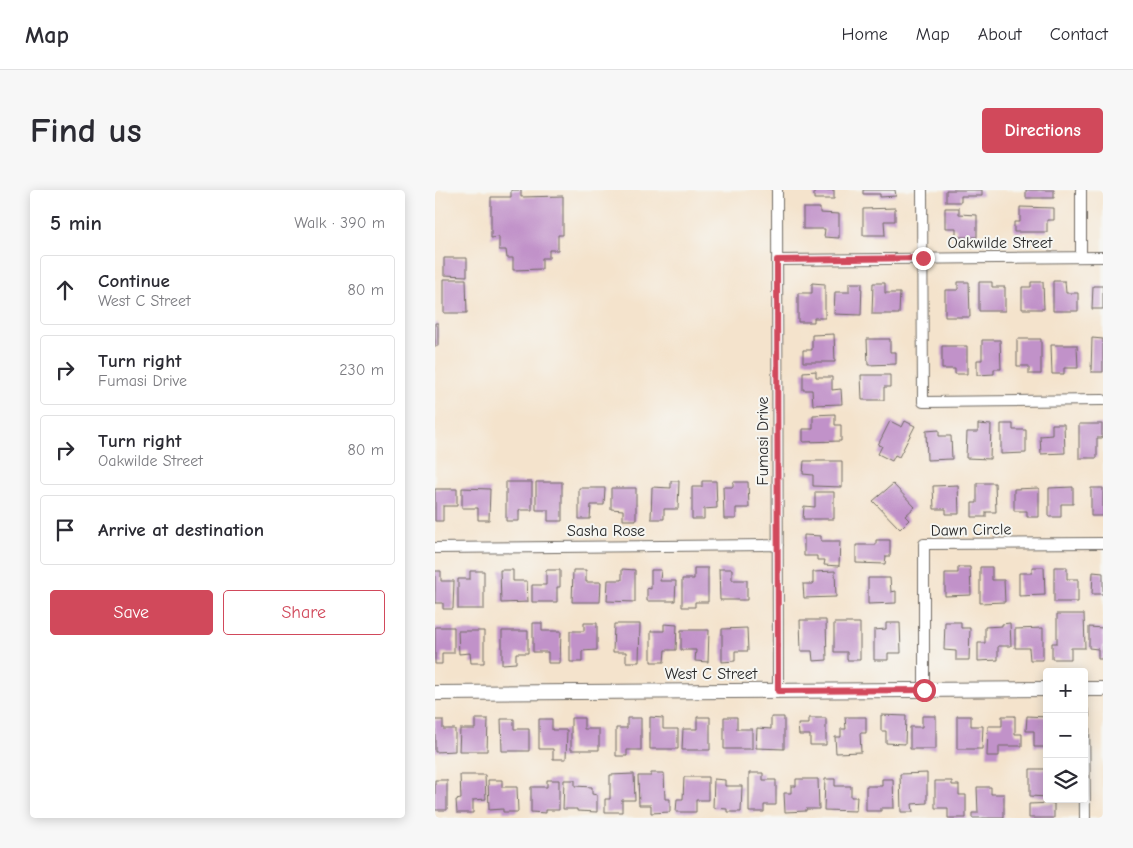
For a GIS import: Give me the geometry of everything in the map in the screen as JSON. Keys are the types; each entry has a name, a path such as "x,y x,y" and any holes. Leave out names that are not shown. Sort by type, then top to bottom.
{"street":[{"name":"Fumasi Drive","path":"777,190 778,691"},
{"path":"922,190 923,402 1103,400"},
{"path":"1081,190 1081,257"},
{"name":"Oakwilde Street","path":"777,260 1103,257"},
{"name":"Dawn Circle","path":"924,690 924,544 1103,543"},
{"name":"Sasha Rose","path":"435,548 778,545"},
{"name":"West C Street","path":"435,693 1043,689"},
{"path":"1088,689 1103,689"},
{"path":"1084,758 1085,818"}],"building":[{"path":"511,190 521,190 521,197 563,196 563,235 558,235 558,250 549,250 549,258 542,258 542,269 513,270 513,258 507,258 506,250 499,250 499,237 491,238 491,197 511,197"},
{"path":"814,190 834,190 834,199 814,199"},
{"path":"863,190 895,190 896,196 880,197 880,194 863,194"},
{"path":"946,190 982,190 982,196 961,196 961,202 946,202"},
{"path":"1026,190 1054,190 1054,198 1026,198"},
{"path":"1020,207 1054,208 1054,220 1047,220 1047,232 1014,232 1014,222 1020,222"},
{"path":"803,208 820,208 820,213 839,214 839,238 824,237 825,229 803,229"},
{"path":"895,208 895,221 884,221 885,235 863,235 863,209"},
{"path":"945,208 959,208 959,214 977,215 977,237 956,237 956,228 945,228"},
{"path":"444,258 467,258 467,276 444,275"},
{"path":"444,279 466,279 467,313 444,313"},
{"path":"1053,281 1065,281 1066,293 1078,293 1078,311 1053,311"},
{"path":"958,282 969,282 970,317 945,317 945,290 958,290"},
{"path":"979,282 992,282 992,287 1005,287 1005,311 979,311"},
{"path":"1031,282 1043,282 1044,309 1022,309 1022,287 1031,287"},
{"path":"812,283 825,284 825,318 814,318 814,322 798,322 798,293 812,293"},
{"path":"849,283 862,283 861,315 834,314 835,292 849,292"},
{"path":"873,283 885,283 885,293 900,293 899,314 872,314"},
{"path":"1093,286 1103,286 1103,309 1092,309"},
{"path":"435,323 438,323 438,346 435,346"},
{"path":"834,334 835,362 803,362 803,350 812,350 812,335"},
{"path":"1092,338 1103,339 1103,372 1091,372"},
{"path":"867,339 890,339 890,352 896,352 896,364 868,365"},
{"path":"1017,339 1041,339 1041,374 1029,374 1029,366 1017,366"},
{"path":"982,340 1000,340 1001,369 994,369 994,374 977,375 977,360 982,360"},
{"path":"1051,345 1077,345 1078,368 1064,368 1064,374 1052,374"},
{"path":"942,346 967,346 967,374 955,374 955,369 942,369"},
{"path":"816,371 816,377 832,377 832,390 841,389 842,404 813,405 812,390 803,390 803,372"},
{"path":"861,375 890,375 890,387 884,387 884,400 862,400"},
{"path":"835,414 835,425 841,425 841,441 803,442 803,429 813,429 813,415"},
{"path":"890,421 902,427 905,421 915,426 899,457 895,455 892,461 878,454 882,446 878,445"},
{"path":"978,424 991,425 990,459 966,458 967,432 978,432"},
{"path":"1001,424 1013,424 1013,430 1026,430 1026,453 1001,454"},
{"path":"1052,424 1064,424 1065,453 1041,454 1040,436 1052,435"},
{"path":"1079,424 1102,424 1102,438 1097,438 1097,458 1079,458"},
{"path":"939,430 939,436 951,436 952,459 927,460 926,431"},
{"path":"804,461 842,461 842,487 813,486 813,475 803,474"},
{"path":"671,481 679,481 678,509 664,509 664,519 651,519 652,487 671,488"},
{"path":"702,481 716,481 717,508 704,509 704,519 692,519 692,487 702,487"},
{"path":"506,482 532,482 532,510 519,510 519,521 506,521"},
{"path":"536,482 562,482 562,521 548,521 548,510 536,510"},
{"path":"733,482 748,482 749,508 736,508 736,519 724,519 723,487 733,487"},
{"path":"977,483 995,483 996,512 986,512 986,517 972,517 972,503 977,503"},
{"path":"893,484 915,507 905,516 909,520 900,529 873,501"},
{"path":"958,485 959,514 946,514 946,509 934,509 933,486"},
{"path":"1073,487 1073,504 1061,504 1061,517 1049,517 1049,488"},
{"path":"462,488 490,489 489,520 478,520 478,508 462,508"},
{"path":"579,488 605,488 604,505 591,505 590,519 579,519"},
{"path":"611,488 636,488 636,520 623,520 623,510 611,509"},
{"path":"1039,488 1039,517 1027,517 1027,511 1014,511 1014,489"},
{"path":"1091,488 1103,488 1103,516 1091,516"},
{"path":"435,489 457,489 457,506 443,506 443,521 435,521"},
{"path":"815,492 834,492 834,519 803,519 804,506 815,507"},
{"path":"804,535 821,536 821,541 840,541 839,566 824,565 825,560 817,560 817,556 804,556"},
{"path":"876,540 890,540 890,556 886,556 885,564 856,563 856,545 876,545"},
{"path":"958,567 970,567 971,595 945,596 945,573 958,573"},
{"path":"980,567 992,567 992,580 1004,580 1005,602 980,603"},
{"path":"1032,567 1044,567 1045,595 1019,596 1019,573 1032,573"},
{"path":"1054,567 1067,567 1067,579 1078,579 1078,602 1054,602"},
{"path":"694,568 708,568 708,602 695,602 695,607 682,607 682,579 694,579"},
{"path":"622,569 635,570 635,602 607,601 608,580 622,580"},
{"path":"719,569 732,569 732,580 747,580 747,600 720,600"},
{"path":"500,570 513,570 513,581 527,581 528,602 501,603"},
{"path":"546,570 560,570 560,587 557,587 557,602 532,602 532,585 546,585"},
{"path":"573,570 586,570 586,582 601,582 600,602 572,602"},
{"path":"651,570 661,570 660,581 676,581 675,601 647,601 647,588 651,589"},
{"path":"435,571 441,571 441,581 454,581 453,609 443,609 443,603 435,603"},
{"path":"470,571 484,571 484,609 458,609 458,579 470,579"},
{"path":"835,571 836,597 804,598 803,584 813,584 813,572"},
{"path":"1093,572 1103,573 1103,594 1092,594"},
{"path":"868,578 890,578 891,592 896,591 896,603 868,604"},
{"path":"1057,614 1084,614 1085,648 1071,648 1071,659 1052,659 1052,643 1057,643"},
{"path":"800,620 826,620 827,660 813,661 812,651 801,651"},
{"path":"945,622 961,622 961,628 970,628 969,660 956,660 956,651 944,650"},
{"path":"533,623 542,623 542,631 561,631 560,663 548,663 548,652 533,652"},
{"path":"584,623 597,623 597,650 582,651 582,662 570,662 570,631 584,631"},
{"path":"834,623 860,623 860,660 847,660 847,652 834,652"},
{"path":"886,623 900,623 901,653 888,653 888,660 874,660 874,630 886,629"},
{"path":"1010,623 1011,646 998,646 998,660 978,661 978,643 985,643 985,627 1002,626 1002,624"},
{"path":"614,624 640,624 639,662 626,662 626,652 613,652"},
{"path":"664,624 677,625 676,650 665,650 664,662 651,662 651,631 664,631"},
{"path":"435,627 454,627 454,653 442,653 442,664 435,664"},
{"path":"1089,627 1103,628 1103,659 1098,659 1098,649 1089,648"},
{"path":"747,628 748,651 735,651 735,661 722,662 722,629"},
{"path":"1043,628 1043,660 1030,660 1029,648 1015,648 1015,629"},
{"path":"681,630 709,630 708,662 695,661 696,650 681,650"},
{"path":"458,631 484,631 484,663 471,663 470,653 459,654"},
{"path":"502,631 528,631 528,653 516,653 516,663 502,664"},
{"path":"881,715 906,716 905,744 886,743 886,731 881,731"},
{"path":"922,716 936,716 936,749 910,749 910,727 922,727"},
{"path":"957,716 971,716 971,726 983,726 982,749 957,749"},
{"path":"1002,716 1015,716 1015,734 1022,734 1022,746 999,746 999,756 987,756 988,726 1002,726"},
{"path":"1027,716 1043,717 1043,747 1034,747 1034,731 1026,731"},
{"path":"650,717 663,718 663,729 678,729 678,749 650,749"},
{"path":"697,717 710,717 710,750 682,750 683,729 697,729"},
{"path":"724,717 737,717 737,729 752,729 752,749 724,749"},
{"path":"771,717 784,717 784,749 756,748 757,728 771,729"},
{"path":"845,717 866,717 866,733 860,733 861,752 836,753 835,737 841,737 841,729 846,729"},
{"path":"571,718 584,718 584,729 599,729 599,750 571,750"},
{"path":"627,718 641,718 641,750 627,750 627,756 616,756 616,728 627,728"},
{"path":"809,718 826,718 826,745 810,745 810,735 799,735 798,724 809,724"},
{"path":"475,719 488,719 487,751 459,751 460,729 475,729"},
{"path":"501,719 514,719 514,729 529,729 529,751 502,751"},
{"path":"539,719 552,719 552,730 567,730 566,759 553,759 553,749 539,749"},
{"path":"435,720 443,720 443,729 455,729 455,751 435,752"},
{"path":"1030,769 1043,769 1043,797 1030,796"},
{"path":"651,773 664,773 665,799 670,799 670,812 651,813 651,805 639,805 638,776 651,776"},
{"path":"749,773 763,773 763,780 776,780 776,805 764,805 764,812 749,812"},
{"path":"927,773 927,803 912,804 913,812 901,812 900,774"},
{"path":"634,774 635,800 622,800 622,812 605,812 605,799 610,799 610,775"},
{"path":"460,775 485,775 486,799 473,800 473,813 457,813 456,800 461,799"},
{"path":"684,777 708,777 708,800 696,800 696,812 676,812 677,799 683,799"},
{"path":"714,779 725,780 725,786 742,786 741,812 727,812 727,809 713,808"},
{"path":"796,779 818,779 819,809 785,812 784,793 791,793 791,786 796,786"},
{"path":"825,779 835,779 835,786 851,786 851,797 857,797 856,811 824,810"},
{"path":"882,779 893,779 894,808 881,808 881,811 866,811 866,786 882,786"},
{"path":"435,780 447,780 447,810 435,810"},
{"path":"488,780 502,780 502,787 517,787 518,812 503,812 503,809 489,810"},
{"path":"547,780 559,780 559,810 546,810 546,813 531,812 531,787 547,787"},
{"path":"564,780 575,780 575,786 592,787 592,794 597,795 597,812 563,809"},
{"path":"935,781 952,781 952,785 959,785 959,795 966,795 966,818 948,818 948,808 935,808"},
{"path":"977,787 991,787 991,794 1004,794 1004,818 972,818 972,813 978,813"},
{"path":"1054,803 1054,818 1029,818 1029,804"}],"route":[{"path":"923,258 777,260 778,691 924,690"}]}
